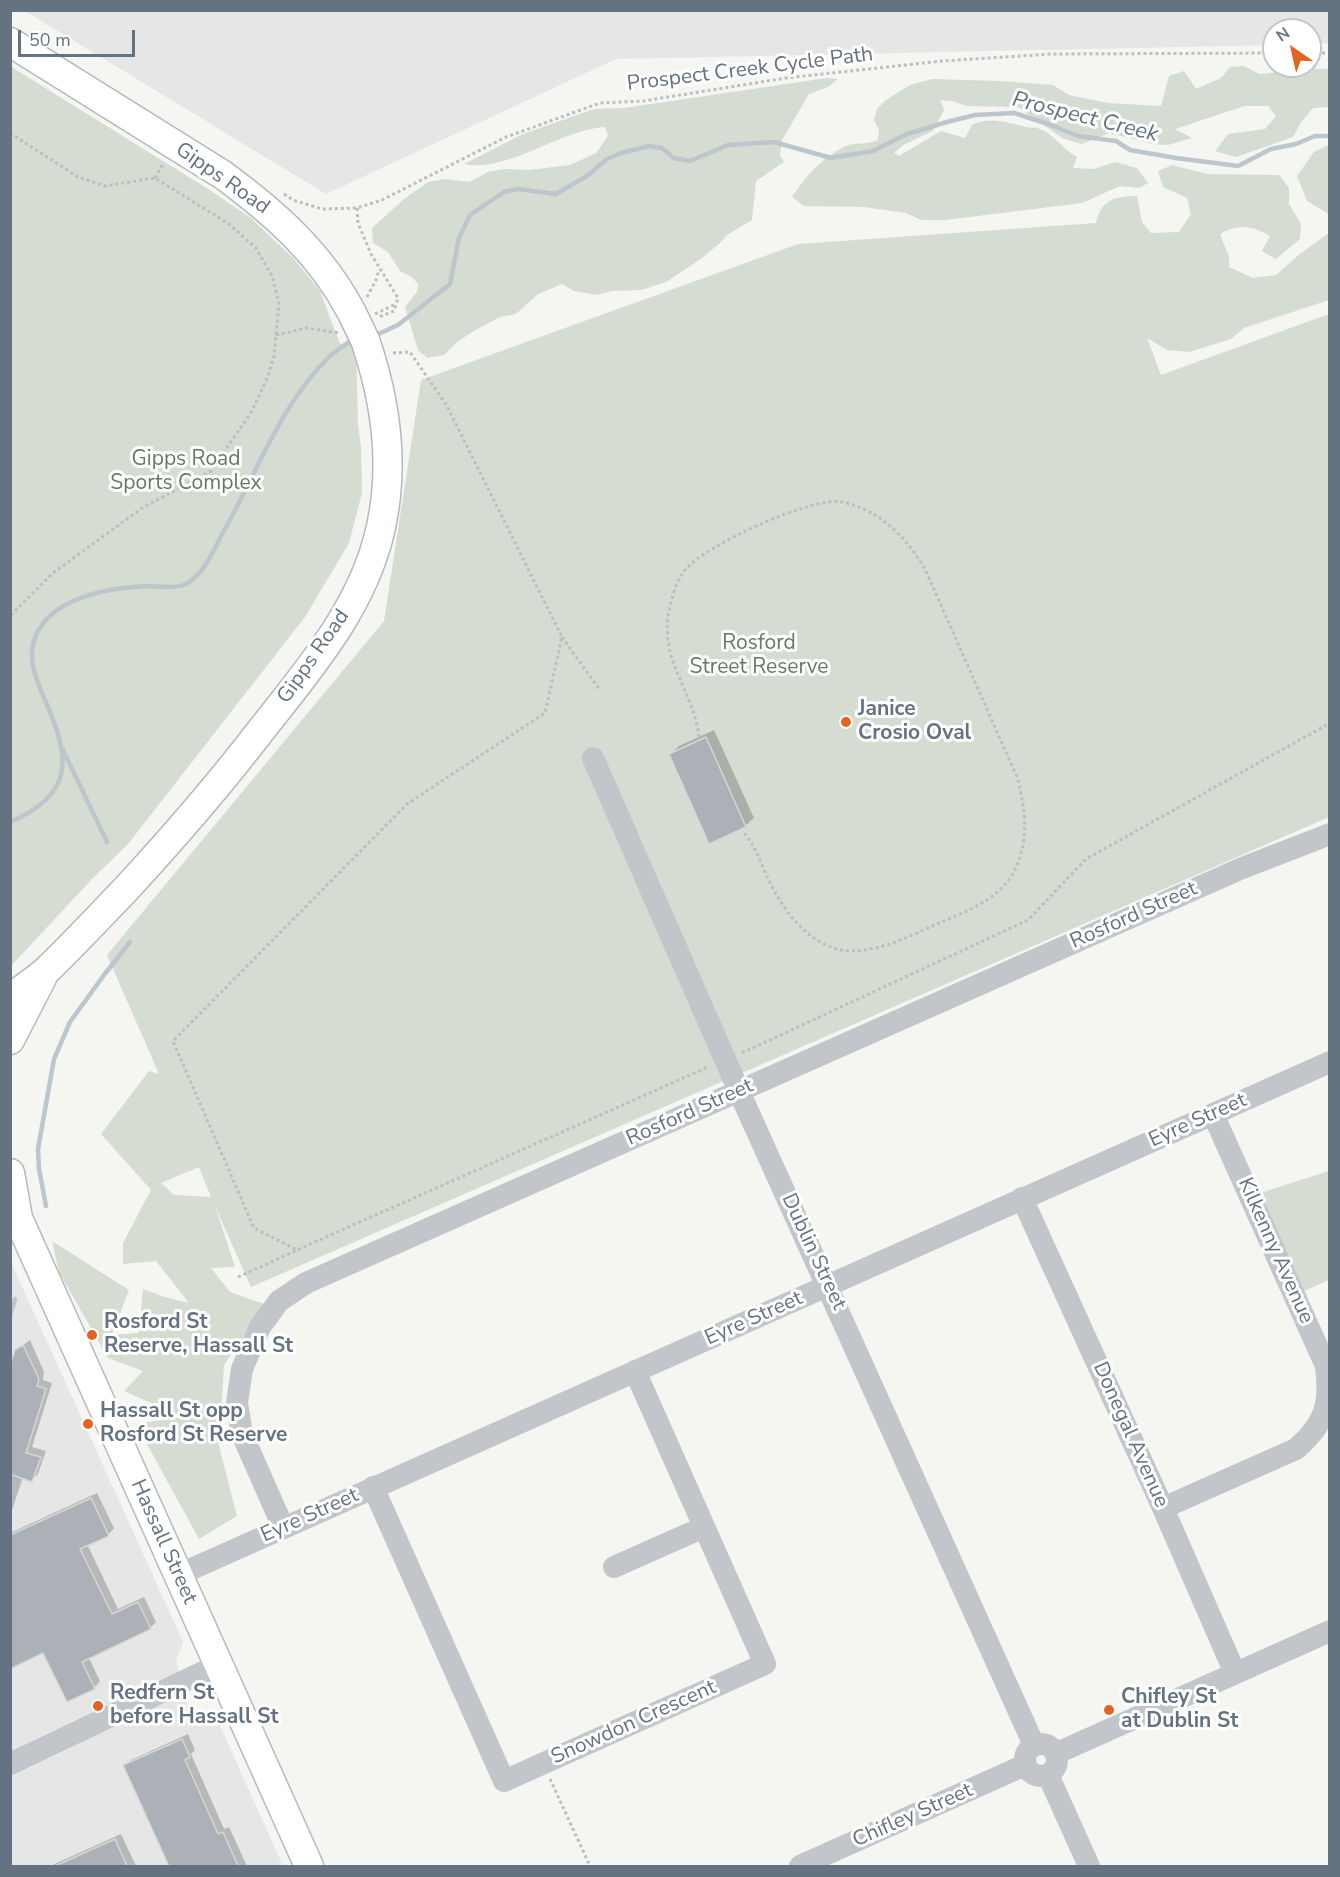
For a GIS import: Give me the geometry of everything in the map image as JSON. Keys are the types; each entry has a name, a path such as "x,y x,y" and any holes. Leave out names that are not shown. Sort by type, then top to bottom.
{"main road":[{"name":"Gipps Road","path":"10,42 223,175 247,192 304,243 342,294 360,311 379,358 380,388 388,437 386,497 381,529 364,577 336,632 214,789 171,840 45,972 10,998"},
{"name":"Gipps Road","path":"10,1040 45,972"},
{"name":"Hassall Street","path":"10,1173 14,1213 309,1866"}],"street":[{"name":"Dublin Street","path":"593,758 725,1060 828,1286 1030,1755"},
{"name":"Rosford Street","path":"284,1527 242,1434 237,1403 242,1369 260,1327 279,1301 306,1283 1240,869 1329,834"},
{"name":"Eyre Street","path":"178,1575 1329,1062"},
{"name":"Kilkenny Avenue","path":"1162,1508 1296,1449 1311,1436 1328,1403 1329,1386 1326,1366 1213,1114"},
{"name":"Donegal Avenue","path":"1022,1198 1235,1673"},
{"name":"Snowdon Crescent","path":"373,1487 504,1781 544,1764 765,1664 635,1371"},
{"path":"615,1567 704,1527"},
{"path":"1056,1754 1329,1631"},
{"path":"10,1764 218,1665"},
{"path":"1039,1744 1049,1746 1056,1754 1056,1768 1048,1775 1032,1774 1030,1755 1039,1744"},
{"name":"Chifley Street","path":"800,1866 1030,1755"},
{"path":"1048,1775 1089,1866"}],"path":[{"name":"Prospect Creek Cycle Path","path":"283,194 293,200 322,209 357,208 382,200 506,137 600,103 643,101 786,78 942,61 1052,54 1262,53"},
{"path":"10,133 78,177 105,186 154,178 229,224 256,248 272,276 279,303 274,356 268,376 252,411 211,471 142,508 53,573 10,616"},
{"path":"154,178 165,160"},
{"path":"357,208 363,237 379,269 396,291 397,303"},
{"path":"360,311 376,280 379,269"},
{"path":"276,335 307,328 327,332"},
{"path":"379,358 410,352 447,406 562,637 599,689"},
{"path":"699,737 698,722 672,663 667,638 669,612 676,586 684,570 721,543 798,509 817,504 830,502 847,504 871,513 897,531 925,569 1017,777 1025,812 1025,826 1020,855 1013,873 1005,885 974,908 897,942 879,947 842,951 817,939 792,918 774,890 750,840 742,831"},
{"path":"297,1250 254,1228 173,1041 407,804 545,713 562,637"},
{"path":"238,1277 725,1060 1028,920 1086,859 1329,723"},
{"path":"544,1764 590,1866"}],"shaded area":[{"path":"1329,10 1329,43 1322,43 1322,18 1262,18 1262,45 616,59 326,194 25,11"},
{"path":"10,1260 183,1642 176,1660 188,1707 216,1717 283,1866 11,1866"}],"green space":[{"name":"Gipps Road Sports Complex","path":"10,66 251,218 293,258 320,291 340,344 356,343 362,493 349,543 305,617 128,844 11,966"},
{"path":"1244,66 1262,74 1262,78 1322,78 1322,69 1329,69 1329,107 1313,108 1301,122 1293,137 1236,157 1215,151 1228,134 1265,129 1276,116 1268,106 1244,106 1175,129 1192,138 1168,145 1153,144 1109,133 1082,144 1062,138 1018,107 967,106 940,100 944,110 933,131 903,145 894,153 899,156 941,131 965,138 972,125 979,122 999,121 1037,128 1045,132 1077,157 1073,168 1094,169 1115,162 1137,168 1148,183 1139,188 1120,186 1082,203 945,220 921,220 906,213 864,207 804,206 792,197 822,161 837,150 854,144 878,140 879,130 874,120 877,109 886,100 910,85 932,79 1053,85 1069,95 1108,103 1161,106 1169,76 1184,71 1196,89 1221,78 1230,67"},
{"path":"827,78 838,79 828,87 809,94 782,140 780,155 784,162 756,181 752,220 727,235 702,258 666,282 641,290 612,291 597,295 574,291 562,284 538,294 516,314 500,317 472,332 444,355 427,358 418,350 405,307 417,292 418,284 412,277 400,271 388,252 373,243 372,228 404,199 428,182 445,179 469,182 488,172 505,169 529,170 570,165 596,153 608,136 605,127 571,135 498,162 481,165 464,164 523,134 594,109 624,108"},
{"path":"1329,145 1329,217 1327,213 1307,201 1297,176 1314,152"},
{"name":"Rosford Street Reserve","path":"1172,165 1207,174 1279,175 1289,188 1289,204 1301,224 1300,239 1276,259 1262,251 1270,236 1245,227 1233,228 1220,234 1229,257 1229,267 1253,278 1276,275 1329,233 1329,300 1244,328 1231,339 1189,352 1167,350 1147,338 1161,375 1329,314 1329,817 251,1287 215,1206 235,1267 211,1268 230,1292 267,1305 224,1365 219,1446 237,1516 199,1539 136,1424 183,1417 124,1391 143,1371 108,1358 59,1272 52,1241 129,1290 112,1335 139,1333 143,1289 189,1303 156,1261 123,1264 123,1243 151,1190 101,1134 149,1071 159,1074 107,955 384,621 421,380 798,244 1096,223 1105,204 1115,198 1129,196 1137,196 1142,222 1151,233 1179,232 1191,214 1187,198 1163,187 1158,171","holes":["199,1167 211,1197 174,1195 161,1183"]},
{"path":"1329,1171 1329,1280 1304,1291 1260,1193"}],"building":[{"path":"706,737 746,827 709,844 669,754"},
{"path":"23,1345 39,1379 37,1386 46,1389 26,1453 41,1457 32,1482 10,1474 10,1365 15,1350"},
{"path":"91,1498 109,1536 80,1549 112,1614 138,1602 151,1629 82,1662 95,1689 67,1702 43,1653 10,1669 10,1535"},
{"path":"182,1739 190,1757 185,1760 218,1834 223,1832 238,1866 169,1866 123,1765"},
{"path":"115,1839 127,1866 55,1866"}],"waterway":[{"name":"Prospect Creek","path":"374,336 398,325 450,284 459,238 470,215 504,192 518,189 556,194 587,176 607,159 649,146 662,148 674,158 690,161 728,145 774,142 831,158 873,151 907,134 975,115 1014,113 1078,136 1116,141 1130,150 1238,166 1271,149 1296,144 1315,136 1330,136"},
{"name":"Prospect Creek","path":"10,822 47,799 57,786 62,772 59,739 32,660 33,644 44,622 69,603 100,592 132,587 180,586 196,577 205,566 271,438 297,395 329,357 350,341 354,341"},
{"path":"63,750 107,842"},
{"path":"46,1206 38,1149 54,1059 70,1022 130,942"},
{"path":"10,1315 15,1299"}],"place":[{"name":"Janice Crosio Oval","path":"846,722"},
{"name":"Rosford St Reserve, Hassall St","path":"92,1335"},
{"name":"Hassall St opp Rosford St Reserve","path":"88,1424"},
{"name":"Redfern St before Hassall St","path":"98,1706"},
{"name":"Chifley St at Dublin St","path":"1109,1710"}]}
